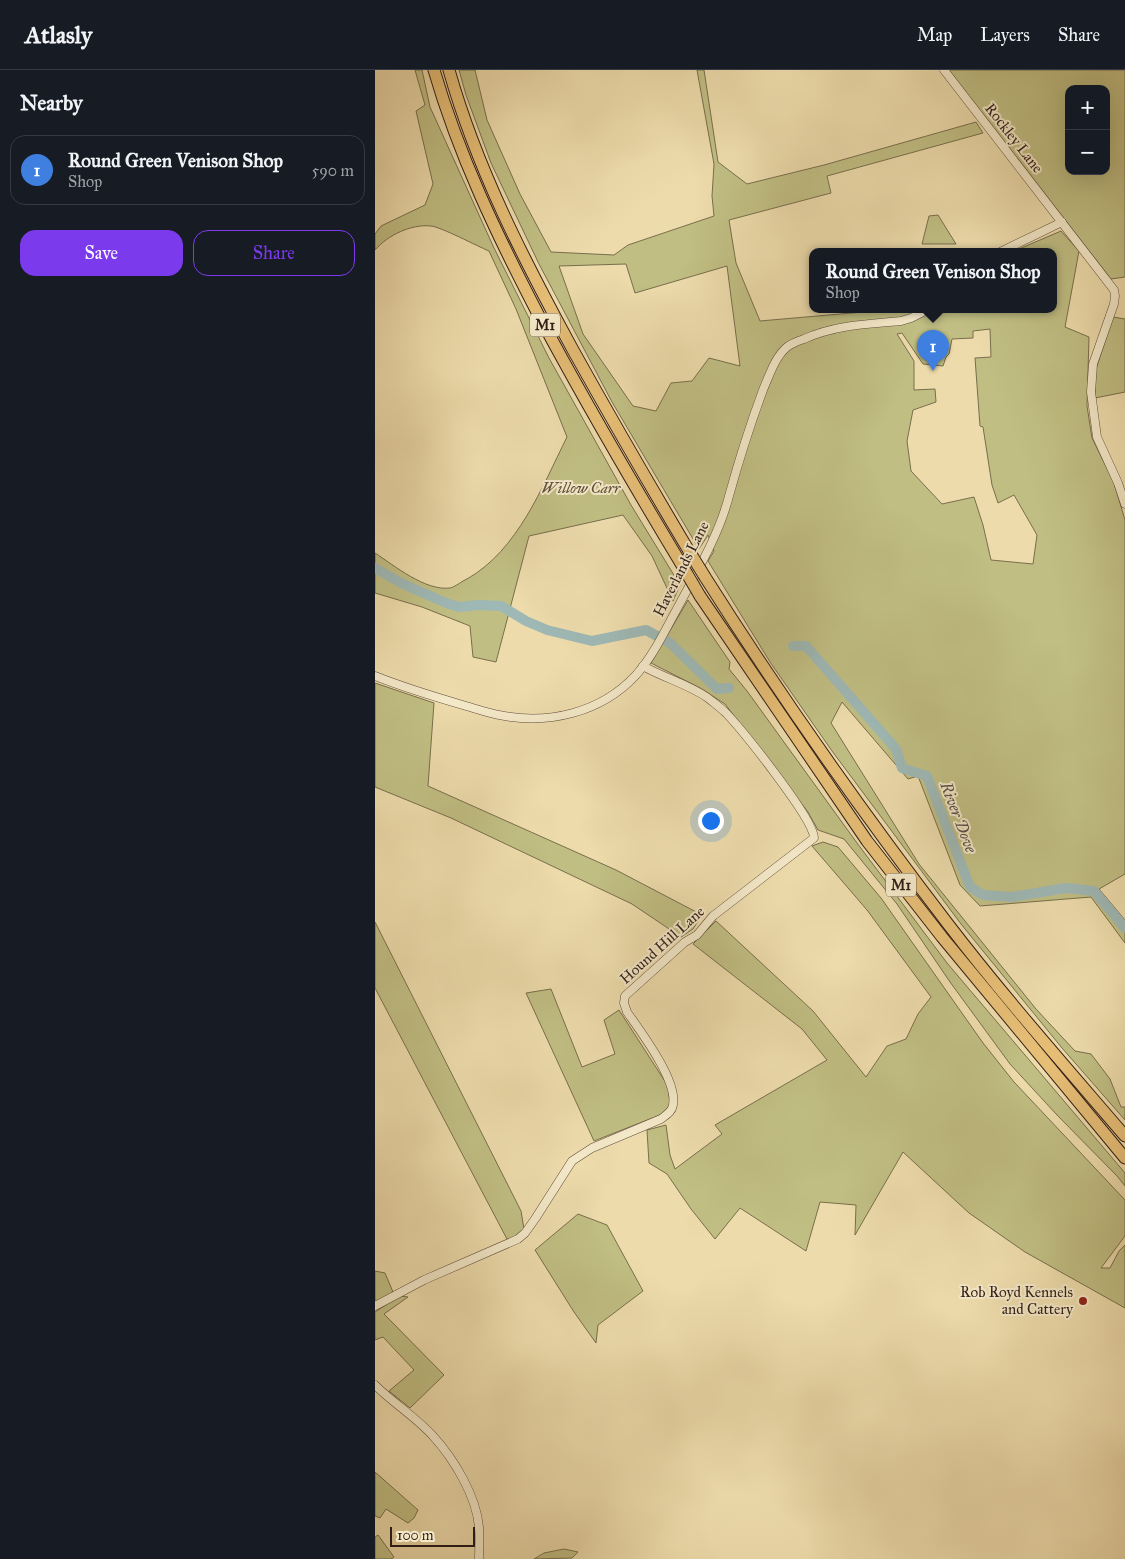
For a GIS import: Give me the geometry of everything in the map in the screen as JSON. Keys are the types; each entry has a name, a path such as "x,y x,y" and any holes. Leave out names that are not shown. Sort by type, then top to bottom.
{"highway":[{"name":"M1","path":"435,70 444,103 468,168 500,239 572,376 700,596 867,841 960,959 1125,1158"},
{"name":"M1","path":"449,70 467,128 486,178 511,231 590,380 689,551 740,633 823,755 949,925 1032,1028 1125,1136"}],"street":[{"name":"Rockley Lane","path":"945,70 1111,285 1115,296 1110,318 1093,364 1091,392 1097,437 1118,483 1125,504"},
{"path":"1008,248 1062,222"},
{"name":"Haverlands Lane","path":"375,676 438,699 498,715 541,719 565,716 599,703 618,691 635,676 657,644 712,542 729,499 742,447 750,424 772,370 783,352 793,344 820,332 843,327 901,321 921,313"},
{"name":"Hound Hill Lane","path":"375,1306 424,1280 518,1239 535,1219 572,1161 592,1148 661,1119 669,1113 673,1106 673,1094 669,1079 627,1012 624,1003 625,996 685,942 697,935 709,921 814,838 814,832 805,816 743,732 725,712 698,692 643,666"},
{"path":"375,1385 433,1436 461,1476 477,1512 479,1559"}],"green space":[{"name":"Willow Carr","path":"415,70 422,70 430,107 494,248 549,358 631,505 680,585 673,601 652,556 623,515 529,536 496,662 473,657 470,626 422,607 375,593 375,553 411,577 440,588 450,588 485,567 501,552 527,516 567,437 516,309 489,251 431,226 416,227 393,235 375,250 375,234 381,226 425,205 433,184 416,111 425,105"},
{"path":"459,70 475,70 487,120 520,194 551,252 614,255 628,245 714,216 712,196 714,164 697,70 704,70 718,162 747,184 824,165 976,122 983,133 827,176 831,193 729,220 736,263 760,321 852,313 1057,313 1057,248 1021,248 1061,231 1079,251 1065,327 1089,337 1087,406 1092,438 1114,483 1125,520 1125,874 1099,889 1125,920 1125,943 1091,897 980,906 960,885 918,776 908,779 842,702 831,723 919,864 1036,1009 1075,1051 1091,1054 1110,1079 1121,1107 1125,1107 1125,1120 1062,1048 961,924 832,751 770,662 708,561 714,551 708,535 699,549 612,402 539,264 491,163 466,95","holes":["626,264 635,293 727,266 740,366 709,358 692,381 671,383 656,411 633,406 583,334 559,266","990,329 991,357 975,358 980,426 983,427 992,485 998,503 1014,495 1037,535 1033,564 991,560 974,497 942,504 911,471 907,441 913,410 936,402 935,389 914,390 914,361 897,334 902,333 923,364 943,366 949,354 952,339 973,338 973,331"]},
{"path":"949,70 1125,70 1125,277 1111,279"},
{"path":"938,215 956,244 922,244 929,216"},
{"path":"1113,317 1125,319 1125,392 1095,398 1095,372"},
{"path":"688,600 730,662 729,669 857,843 947,963 1125,1173 1125,1186 1010,1064 950,982 897,904 844,839 818,830 808,812 725,704 700,688 651,663"},
{"path":"375,683 434,703 428,786 616,870 702,915 693,929 681,937 632,904 451,818 375,787"},
{"path":"823,842 838,847 881,898 983,1043 1014,1082 1125,1200 1125,1236 1101,1268 1110,1268 1119,1251 1125,1245 1125,1308 1025,1252 969,1213 903,1152 855,1235 856,1205 820,1202 806,1251 740,1208 715,1239 667,1174 649,1163 647,1130 666,1125 670,1155 675,1169 722,1134 715,1125 827,1060 802,1029 693,944 716,921 813,1011 866,1077 887,1046 906,1039 918,1014 931,997 867,910 812,846"},
{"path":"375,922 521,1211 524,1229 516,1238 508,1241 375,988"},
{"path":"551,989 582,1067 615,1054 604,1020 619,1010 668,1086 670,1104 665,1113 594,1141 526,993"},
{"path":"578,1214 607,1225 643,1291 598,1325 596,1343 535,1250"},
{"path":"375,1271 385,1273 393,1292 375,1303"},
{"path":"400,1296 408,1297 384,1314 444,1375 410,1408 389,1391 414,1370 383,1337 375,1340 375,1312"},
{"path":"375,1472 418,1510 414,1518 408,1523 386,1509 380,1518 375,1516"},
{"path":"378,1535 394,1557 391,1559 375,1559 375,1537"},
{"path":"564,1549 578,1552 572,1558 534,1559 544,1553"}],"waterway":[{"name":"River Dove","path":"375,568 401,583 446,603 459,607 478,605 501,606 526,621 547,630 592,641 646,630 670,643 717,689 729,688"},
{"name":"River Dove","path":"793,646 806,646 896,749 902,768 927,776 970,887 983,895 1012,897 1066,888 1094,891 1125,928"}],"place":[{"name":"Round Green Venison Shop","path":"933,371"},
{"name":"Rob Royd Kennels and Cattery","path":"1083,1301"}]}
